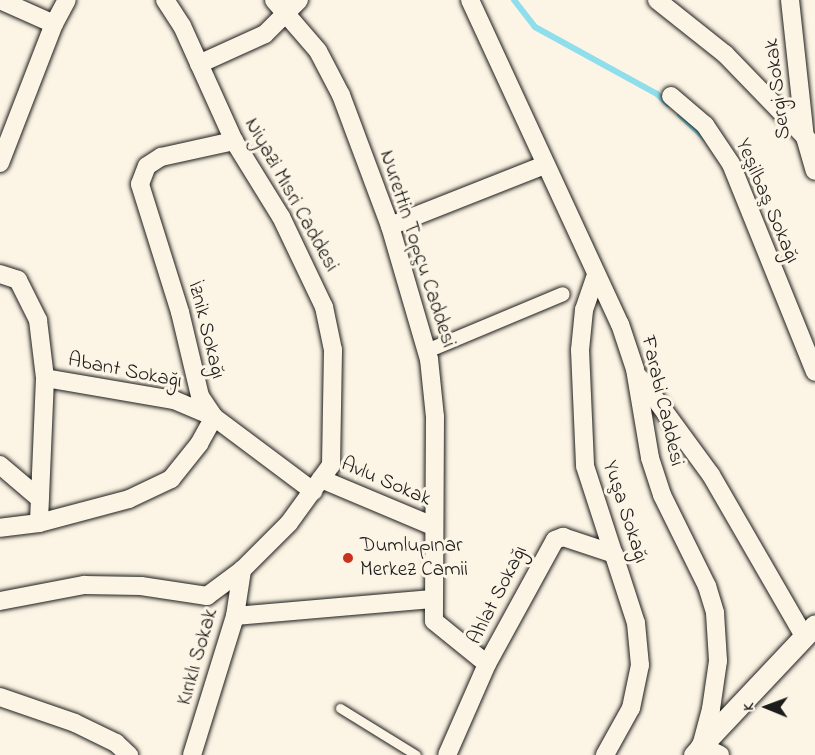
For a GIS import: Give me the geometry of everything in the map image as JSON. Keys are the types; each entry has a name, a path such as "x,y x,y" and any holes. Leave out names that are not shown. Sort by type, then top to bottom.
{"street":[{"path":"0,0 54,24"},
{"path":"0,163 7,117 67,0"},
{"name":"Niyazi Mısri Caddesi","path":"0,601 84,585 141,586 207,596 242,570 289,523 331,465 334,399 333,350 324,307 281,217 234,141 182,26 165,0"},
{"name":"Farabi Caddesi","path":"470,0 544,165 620,324 635,369 650,458 662,495 707,586 715,613 718,661 697,750"},
{"path":"657,0 725,54 810,142"},
{"name":"Sergi Sokak","path":"790,0 815,171"},
{"path":"199,64 265,34 286,4"},
{"name":"Nurettin Topçu Caddesi","path":"286,4 318,51 341,95 390,226 427,351 435,417 432,599 435,621 487,664"},
{"name":"Yeşilbaş Sokağı","path":"671,96 705,125 731,164 815,372"},
{"name":"İznik Sokağı","path":"214,417 200,396 180,312 140,184 147,166 161,157 234,141"},
{"path":"390,226 544,165"},
{"path":"0,274 18,280 38,320 45,378 39,523"},
{"name":"Yuşa Sokağı","path":"596,275 584,310 581,419 585,466 636,623 640,665 631,708 605,755"},
{"path":"427,351 563,294"},
{"path":"635,369 711,475 810,630 697,750"},
{"name":"Abant Sokağı","path":"45,378 174,400 214,417 317,485"},
{"path":"0,528 39,523 129,499 171,479 199,444 214,417"},
{"path":"0,465 40,499"},
{"name":"Avlu Sokak","path":"317,485 433,526"},
{"name":"Ahlat Sokağı","path":"487,664 555,540 563,537 614,554"},
{"name":"Kırıklı Sokak","path":"192,755 235,616 242,570"},
{"path":"235,616 432,599"},
{"path":"447,755 487,664"},
{"path":"0,697 75,723 129,755"},
{"path":"697,750 720,755"}],"lane":[{"path":"340,708 416,755"}],"waterway":[{"path":"514,0 535,27 657,94 668,104"},
{"path":"680,115 706,139"}],"place":[{"name":"Dumlupınar Merkez Camii","path":"348,558"}]}
